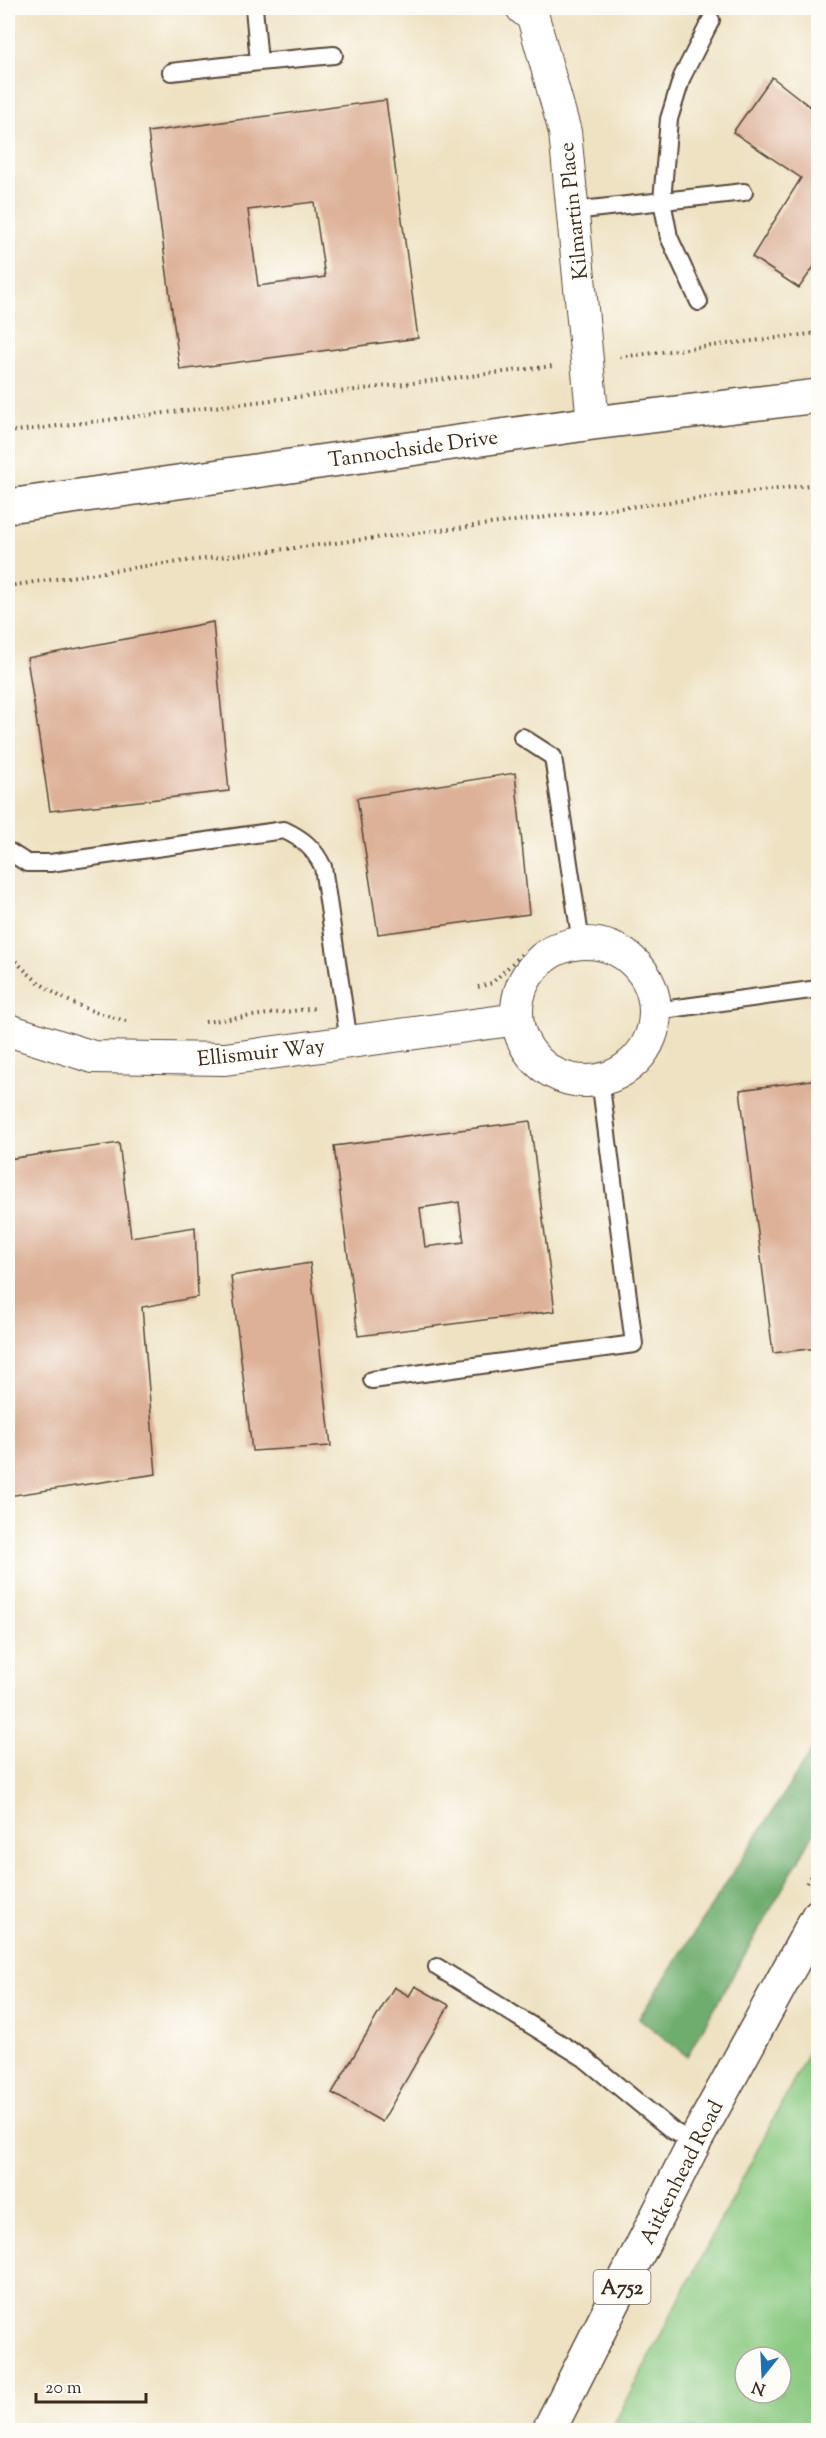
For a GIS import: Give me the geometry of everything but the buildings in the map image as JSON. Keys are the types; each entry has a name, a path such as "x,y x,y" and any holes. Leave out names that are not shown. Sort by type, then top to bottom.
{"street":[{"name":"Kilmartin Place","path":"522,8 533,17 565,132 593,423"},
{"name":"Tannochside Drive","path":"8,506 593,423 819,396"},
{"path":"580,943 599,943 621,952 640,968 650,985 656,1011 647,1045 632,1064 612,1076 575,1080 553,1073 534,1057 521,1037 517,1019 518,995 528,974 537,962 557,948 580,943"},
{"name":"Ellismuir Way","path":"8,1029 93,1057 225,1059 517,1019"},
{"name":"Aitkenhead Road","path":"549,2430 694,2143 819,1916"}],"lane":[{"path":"254,8 259,62"},
{"path":"699,302 669,237 662,201 669,118 682,77 711,20"},
{"path":"171,72 334,54"},
{"path":"573,212 744,192"},
{"path":"522,737 553,757 580,943"},
{"path":"8,851 27,863 50,863 284,830 302,838 317,854 323,867 349,1042"},
{"path":"656,1011 819,989"},
{"path":"372,1380 634,1344 600,1079"},
{"path":"437,1967 584,2058 673,2131 694,2143"}],"path":[{"path":"8,432 819,333"},
{"path":"8,586 653,502 819,484"},
{"path":"8,952 23,971 64,1000 124,1021 134,1022"},
{"path":"471,989 492,983 524,952 537,962"},
{"path":"196,1023 343,1004"}],"green space":[{"path":"818,1741 818,1826 687,2056 639,2018"},
{"path":"818,2034 818,2430 611,2430"}]}
